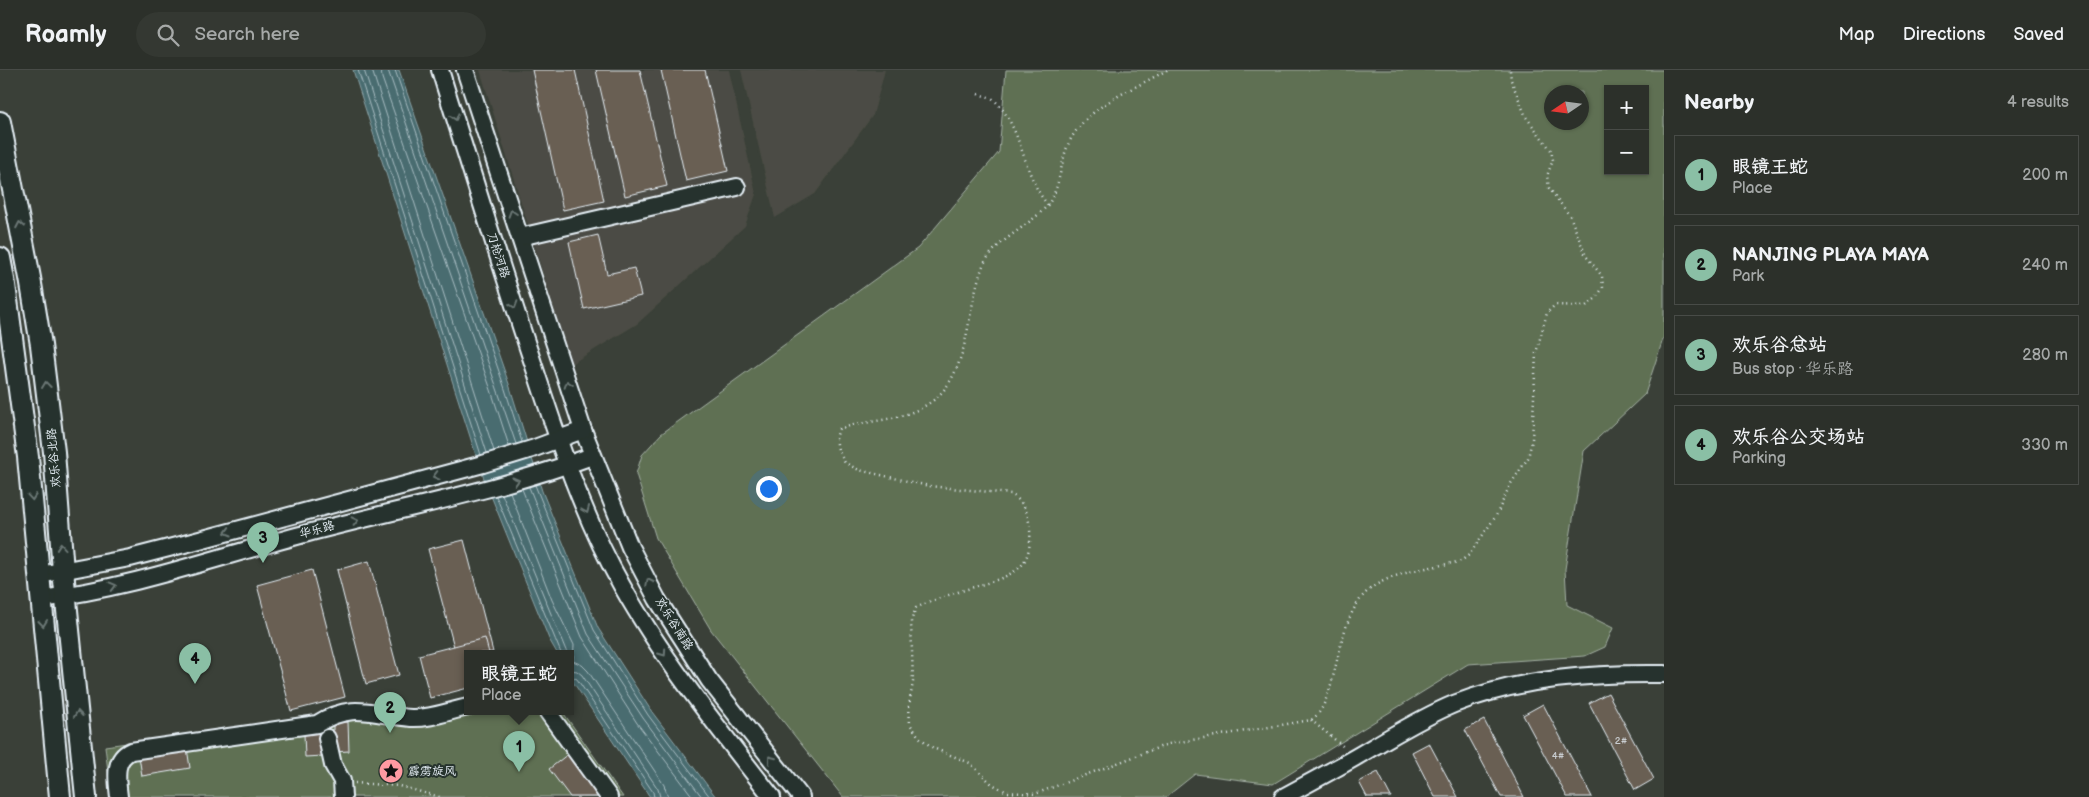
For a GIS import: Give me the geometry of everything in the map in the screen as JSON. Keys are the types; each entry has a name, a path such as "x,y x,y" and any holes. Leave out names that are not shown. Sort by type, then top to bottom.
{"main road":[{"name":"欢乐谷北路","path":"0,122 42,345 54,452 63,571 86,797"},
{"name":"欢乐谷北路","path":"0,258 28,456 60,797"},
{"path":"28,456 35,469 42,471 48,468 54,452"},
{"path":"57,762 64,749 70,746 75,748 82,760"}],"street":[{"name":"刀枪河路","path":"440,70 484,215 558,439"},
{"path":"465,70 583,430"},
{"path":"520,237 737,187"},
{"path":"524,337 532,342 540,342 546,337 550,327"},
{"name":"华乐路","path":"40,575 130,558 192,542 483,464 532,449 583,430"},
{"name":"欢乐谷南路","path":"583,430 630,547 657,598 709,680 801,797"},
{"name":"欢乐谷南路","path":"558,439 567,465 620,584 648,630 690,692 772,797"},
{"name":"华乐路","path":"41,599 95,590 336,525 491,489 592,456"},
{"path":"1282,797 1423,718 1454,704 1531,683 1589,676 1664,674"},
{"path":"119,797 117,772 119,762 123,754 131,751 316,724 327,718 357,710 411,718 425,717 464,708"},
{"path":"550,715 609,797"},
{"path":"326,738 342,789"}],"path":[{"path":"1167,70 1113,99 1089,116 1075,131 1066,150 1060,174 1048,205 1031,222 1001,243 984,264 975,290 959,363 950,383 935,398 916,412 895,418 850,426 839,430 836,438 838,450 845,463 859,470 930,486 1011,494 1028,511 1030,533 1028,556 1020,567 1006,577 916,608 911,621 913,682 909,706 910,724 919,737 934,748 970,763 992,784 1006,792 1020,795 1035,794 1051,789 1168,744 1316,718 1324,704 1350,613 1363,596 1376,585 1396,576 1461,561 1469,555 1496,516 1510,485 1528,458 1532,440 1535,363 1548,313 1554,305 1586,306 1595,299 1603,288 1602,276 1586,256 1570,216 1549,188 1547,176 1553,160 1551,150 1526,117 1511,80 1510,70"},
{"path":"978,94 992,98 1007,117 1038,194 1048,205"},
{"path":"1311,720 1356,757"},
{"path":"342,789 399,786 440,797"}],"shaded area":[{"path":"480,70 729,70 756,194 745,226 637,324 571,364"},
{"path":"741,70 885,70 873,115 815,194 775,218"}],"green space":[{"path":"1006,70 1664,70 1664,336 1645,394 1584,451 1565,569 1567,605 1613,628 1605,647 1585,656 1468,664 1273,784 1195,774 1166,797 843,797 711,630 656,538 636,474 642,455 661,434 918,248 999,152"},
{"path":"368,704 406,714 464,711 464,715 565,715 623,797 111,797 105,746 298,720"}],"water":[{"path":"353,70 399,70 509,384 542,491 598,628 652,712 716,797 650,797 574,683 574,650 555,650 549,639 481,471"}],"building":[{"path":"532,70 575,70 604,201 563,210"},
{"path":"596,70 640,70 667,186 625,196"},
{"path":"661,70 705,70 728,171 686,181"},
{"path":"598,235 607,274 634,268 641,296 584,309 569,242"},
{"path":"464,540 492,650 464,650 464,660 458,662 428,549"},
{"path":"369,561 399,675 366,684 337,570"},
{"path":"312,570 345,697 291,711 257,585"},
{"path":"485,638 488,650 464,650 464,689 430,698 419,655"},
{"path":"1608,693 1654,779 1635,790 1589,703"},
{"path":"1543,704 1592,797 1567,797 1523,715"},
{"path":"1484,720 1524,797 1501,797 1465,730"},
{"path":"333,722 348,722 349,751 333,752"},
{"path":"322,733 323,756 305,757 304,734"},
{"path":"1429,743 1458,797 1435,797 1412,752"},
{"path":"187,748 190,768 142,776 139,756"},
{"path":"568,754 600,797 570,797 549,769"},
{"path":"1378,772 1391,797 1367,797 1359,782"}],"place":[{"name":"欢乐谷总站","path":"263,563"},
{"name":"欢乐谷公交场站","path":"195,684"},
{"name":"NANJING PLAYA MAYA","path":"390,733"},
{"name":"霹雳旋风","path":"391,771"},
{"name":"眼镜王蛇","path":"519,772"}]}
